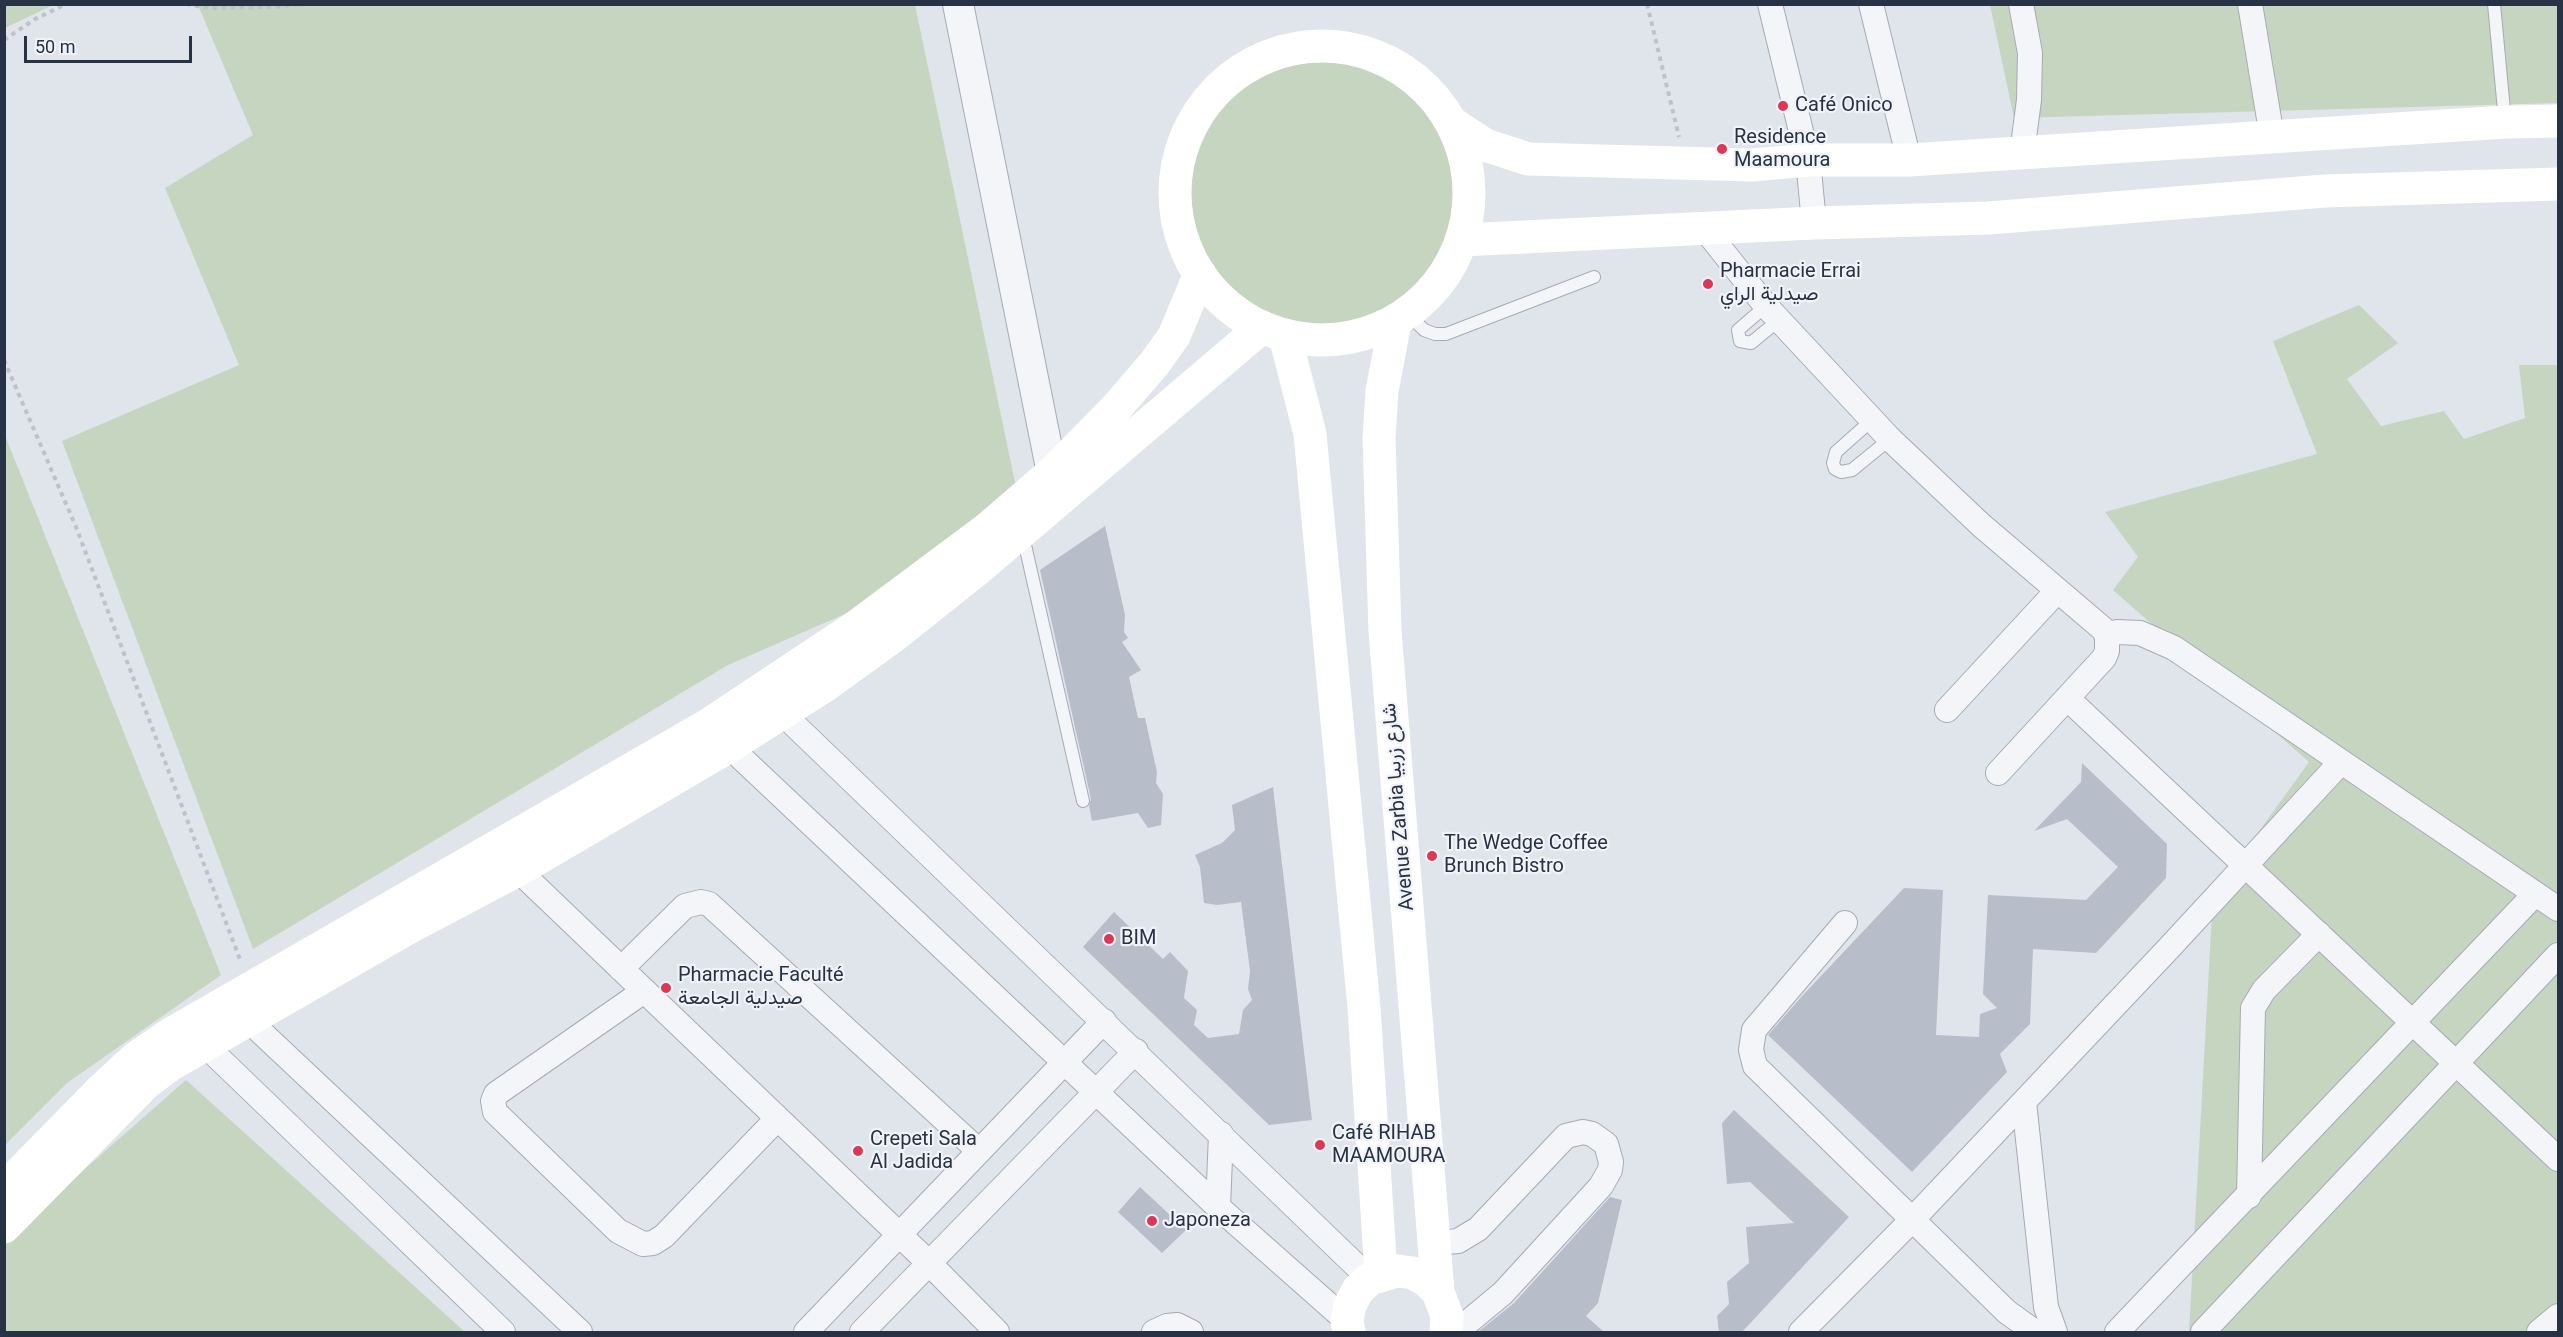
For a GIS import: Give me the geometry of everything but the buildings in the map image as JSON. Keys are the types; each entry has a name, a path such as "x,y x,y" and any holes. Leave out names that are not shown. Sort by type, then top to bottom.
{"main road":[{"path":"1307,45 1344,45 1385,58 1424,86 1440,104 1452,123 1466,161 1470,201 1462,240 1447,273 1424,300 1401,317 1367,334 1338,340 1308,340 1274,332 1238,314 1217,296 1200,274 1181,235 1174,192 1181,149 1199,110 1228,78 1265,56 1307,45"},
{"path":"1452,123 1485,145 1528,159 1752,165 1808,160 1909,160 2505,122 2559,121"},
{"path":"1462,240 1814,223 1989,218 2325,191 2559,184"},
{"path":"772,701 857,626 987,529 1052,473 1116,408 1154,364 1174,336 1200,274"},
{"name":"Avenue Zarbia شارع زربيا","path":"1401,317 1385,365 1379,438 1383,585 1438,1292 1447,1316 1446,1332"},
{"path":"4,1189 99,1092 137,1057 170,1035 249,1004 410,927 518,870 772,701 891,638 1022,531 1274,332"},
{"path":"1274,332 1310,434 1364,1008 1376,1276"},
{"path":"4,1227 146,1083 170,1065 205,1045 249,1004 718,736"},
{"path":"1348,1327 1350,1305 1358,1290 1376,1276 1397,1271 1413,1273 1427,1281 1438,1292"}],"street":[{"path":"958,4 1052,473"},
{"path":"1770,4 1808,160 1814,223"},
{"path":"1871,4 1909,160"},
{"path":"2021,4 2030,53 2030,100 2022,153"},
{"path":"2250,4 2272,137"},
{"path":"1704,228 1773,313 1890,439 1981,525 2103,629 2107,636 2108,651 2104,657 1998,773"},
{"path":"1947,710 2057,591"},
{"path":"2107,636 2128,631 2163,642 2559,909"},
{"path":"2067,698 2559,1159"},
{"path":"772,701 1221,1134 1376,1276"},
{"path":"718,736 1348,1327"},
{"path":"1801,1332 2024,1102 2340,762"},
{"path":"518,870 928,1262 997,1332"},
{"path":"2117,1332 2535,894"},
{"path":"621,969 685,906 701,902 708,904 980,1151"},
{"path":"1845,923 1760,1021 1751,1040 1752,1058 1760,1073 2007,1312 2035,1332"},
{"path":"2249,1196 2253,1008 2264,990 2319,934"},
{"path":"2203,1332 2559,955"},
{"path":"644,991 496,1094 493,1101 495,1112 618,1231 643,1244 653,1243 664,1236 777,1119"},
{"path":"249,1004 580,1332"},
{"path":"806,1332 1104,1021"},
{"path":"205,1045 503,1332"},
{"path":"862,1332 1136,1051"},
{"path":"2024,1102 2045,1301 2055,1332"},
{"path":"1434,1243 1458,1241 1478,1229 1566,1136 1583,1132 1592,1134 1606,1144 1610,1152 1610,1170 1601,1186 1503,1293 1456,1332"},
{"path":"1218,1207 1221,1134"},
{"path":"2539,1332 2559,1316"},
{"path":"1154,1332 1167,1326 1177,1325 1191,1332"}],"lane":[{"path":"2494,4 2505,122"},
{"path":"1401,317 1424,330 1435,334 1446,334 1594,277"},
{"path":"1872,420 1836,452 1833,463 1835,469 1841,472 1852,470 1890,439"},
{"path":"1022,531 1083,801"}],"path":[{"path":"4,40 36,19 66,4"},
{"path":"186,4 209,8 275,8 298,4"},
{"path":"1647,4 1668,84 1685,164"},
{"path":"4,360 76,527 249,1004"}],"green space":[{"path":"5,4 53,4 53,5 5,28"},
{"path":"198,5 915,5 1026,535 728,665 253,949 62,441 239,365 165,188 253,135"},
{"path":"1990,5 2558,5 2558,103 2014,118"},
{"path":"1322,62 1348,65 1372,72 1395,85 1415,101 1431,121 1444,144 1451,168 1454,194 1451,220 1444,244 1431,267 1415,287 1395,303 1372,316 1348,323 1322,326 1296,323 1272,316 1249,303 1229,287 1213,267 1200,244 1193,220 1190,194 1193,168 1200,144 1213,121 1229,101 1249,85 1272,72 1296,65"},
{"path":"2359,305 2398,343 2347,379 2381,426 2444,411 2464,439 2525,418 2519,365 2558,365 2558,1332 2189,1332 2213,895 2309,762 2113,590 2138,557 2105,512 2317,454 2273,341"},
{"path":"4,433 221,975 67,1083 5,1145"},
{"path":"186,1080 465,1332 5,1332 4,1240"}],"place":[{"name":"Café Onico","path":"1783,106"},
{"name":"Residence Maamoura","path":"1722,149"},
{"name":"Pharmacie Errai صيدلية الراي","path":"1708,284"},
{"name":"The Wedge Coffee Brunch Bistro","path":"1432,856"},
{"name":"BIM","path":"1109,939"},
{"name":"Pharmacie Faculté صيدلية الجامعة","path":"666,988"},
{"name":"Café RIHAB MAAMOURA","path":"1320,1145"},
{"name":"Crepeti Sala Al Jadida","path":"858,1151"},
{"name":"Japoneza","path":"1152,1221"}]}
